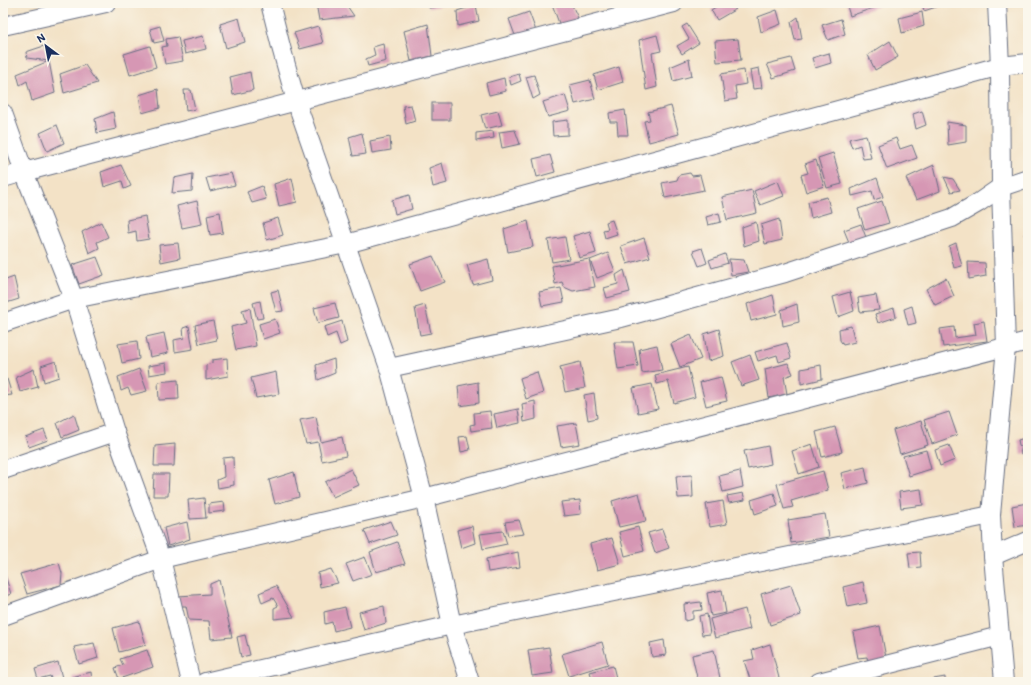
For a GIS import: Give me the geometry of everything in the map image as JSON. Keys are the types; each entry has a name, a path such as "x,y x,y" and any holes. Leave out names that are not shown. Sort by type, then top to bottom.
{"street":[{"path":"3,26 106,3"},
{"path":"270,3 296,101 389,368 424,498 452,625 470,682"},
{"path":"3,178 674,3"},
{"path":"997,3 1000,66 1001,187 1006,348 990,515 1004,682"},
{"path":"3,323 74,299 346,244 1000,66 1028,62"},
{"path":"3,113 24,172 74,299 115,432 161,559 191,682"},
{"path":"389,368 621,318 785,273 952,218 978,203 1001,187 1028,178"},
{"path":"3,616 161,559 424,498 1006,348 1028,341"},
{"path":"3,470 115,432"},
{"path":"205,682 452,625 990,515"},
{"path":"993,556 1028,541"},
{"path":"819,682 1000,636"}],"building":[{"path":"3,3 13,3 3,7"},
{"path":"316,3 329,3 329,5 345,3 354,16 319,20"},
{"path":"428,3 450,3 450,4 429,8"},
{"path":"571,3 578,18 560,26 552,4"},
{"path":"722,3 730,3 736,9 717,20 711,10"},
{"path":"846,3 878,3 879,6 850,16"},
{"path":"922,3 948,3 924,11"},
{"path":"476,5 479,21 458,26 457,11"},
{"path":"777,10 781,24 761,32 758,17"},
{"path":"529,12 536,31 516,38 509,19"},
{"path":"922,12 924,26 902,33 899,18"},
{"path":"798,17 802,39 795,40 791,22"},
{"path":"239,18 245,42 226,48 220,24"},
{"path":"841,19 845,34 828,40 822,25"},
{"path":"428,24 432,56 411,61 404,31"},
{"path":"687,24 699,43 682,54 677,46 689,39 682,27"},
{"path":"160,26 164,41 154,43 150,29"},
{"path":"318,26 323,43 300,49 294,33"},
{"path":"657,35 661,51 652,53 657,87 646,90 639,40"},
{"path":"203,36 206,49 185,54 182,41"},
{"path":"178,37 183,61 165,64 162,47 167,46 166,39"},
{"path":"738,39 741,60 717,62 715,41"},
{"path":"890,41 898,57 875,70 868,55"},
{"path":"383,44 386,61 368,66 366,59 375,55 373,47"},
{"path":"44,46 49,61 27,58 26,52"},
{"path":"150,46 156,67 130,75 124,54"},
{"path":"829,53 831,63 815,68 812,58"},
{"path":"791,58 795,71 773,78 767,64"},
{"path":"689,59 692,76 673,81 670,67"},
{"path":"49,61 55,93 32,101 27,81 20,85 17,74"},
{"path":"85,65 97,83 64,93 60,74"},
{"path":"619,67 623,82 598,90 594,75"},
{"path":"759,68 762,88 753,89 750,70"},
{"path":"744,70 746,84 735,86 737,99 725,101 721,74"},
{"path":"250,72 253,90 233,95 230,77"},
{"path":"519,74 521,81 511,85 509,77"},
{"path":"534,75 540,95 533,99 526,77"},
{"path":"504,78 506,91 489,95 486,83"},
{"path":"590,80 595,99 575,104 570,85"},
{"path":"158,89 160,108 142,113 139,95"},
{"path":"184,90 191,90 195,109 186,111"},
{"path":"565,95 570,111 548,117 543,102"},
{"path":"432,103 450,103 450,120 432,120"},
{"path":"411,105 415,121 406,124 403,106"},
{"path":"671,106 679,134 649,142 644,121 650,120 648,112"},
{"path":"625,110 628,135 618,135 617,122 610,122 609,113"},
{"path":"498,111 502,125 485,129 481,115"},
{"path":"922,111 926,125 916,129 913,114"},
{"path":"113,112 116,129 97,133 95,119"},
{"path":"568,120 568,135 553,136 552,122"},
{"path":"947,122 966,125 966,142 948,145"},
{"path":"57,125 64,143 47,151 40,133"},
{"path":"515,130 520,144 502,148 499,132"},
{"path":"493,131 494,138 476,141 476,133"},
{"path":"362,133 366,154 353,156 349,137"},
{"path":"866,135 871,158 863,159 860,145 852,148 849,139"},
{"path":"390,137 391,150 372,153 370,141"},
{"path":"896,138 900,149 912,145 917,158 887,169 878,145"},
{"path":"833,153 842,184 827,188 818,158"},
{"path":"550,155 555,172 537,177 533,159"},
{"path":"816,160 824,186 806,192 801,175 808,173 805,164"},
{"path":"442,163 447,183 433,187 429,168"},
{"path":"121,165 131,186 124,189 122,181 104,187 101,172"},
{"path":"934,165 940,191 916,200 906,178"},
{"path":"231,173 235,185 210,191 206,178"},
{"path":"690,173 692,176 700,175 704,190 665,198 662,183 677,180 679,175"},
{"path":"193,174 192,191 172,193 174,178"},
{"path":"944,177 953,179 960,190 951,192"},
{"path":"292,178 297,202 279,206 274,184"},
{"path":"877,178 883,197 874,200 872,191 852,196 851,189"},
{"path":"778,181 784,196 760,205 754,191"},
{"path":"262,186 266,199 252,203 247,192"},
{"path":"752,190 757,213 727,220 722,197"},
{"path":"409,195 412,209 395,214 392,200"},
{"path":"827,197 831,212 811,218 808,202"},
{"path":"197,201 202,224 182,228 177,206"},
{"path":"882,201 889,223 865,230 858,209"},
{"path":"220,212 223,233 210,235 207,215"},
{"path":"719,213 721,222 708,225 706,217"},
{"path":"145,216 149,239 137,241 136,231 128,233 127,220"},
{"path":"278,218 283,235 267,240 263,223"},
{"path":"779,219 782,240 765,244 761,225"},
{"path":"612,220 617,234 605,238 603,230 608,229 606,222"},
{"path":"528,221 533,247 508,252 504,229"},
{"path":"101,222 108,237 97,242 99,248 89,253 82,232"},
{"path":"756,222 759,241 744,246 742,227"},
{"path":"861,224 867,240 851,247 844,230"},
{"path":"590,231 596,253 579,258 573,236"},
{"path":"1028,233 1028,244 1024,234"},
{"path":"565,237 569,259 552,262 548,240"},
{"path":"644,238 650,257 627,264 621,246"},
{"path":"178,243 180,258 161,262 159,245"},
{"path":"956,243 962,266 954,268 949,246"},
{"path":"702,248 707,263 699,266 693,251"},
{"path":"608,253 615,271 597,278 590,260"},
{"path":"725,254 728,263 712,268 709,260"},
{"path":"433,256 445,282 420,291 410,264"},
{"path":"97,257 104,275 79,284 72,265"},
{"path":"488,259 492,280 473,285 467,265"},
{"path":"589,259 595,287 573,291 564,287 562,282 555,284 552,266"},
{"path":"729,259 744,260 748,272 731,275"},
{"path":"968,262 985,263 986,276 969,279"},
{"path":"624,270 630,292 607,298 604,288 618,284 616,275"},
{"path":"14,277 19,299 3,304 3,281"},
{"path":"946,278 954,296 935,305 926,289"},
{"path":"561,288 564,302 542,306 539,292"},
{"path":"278,290 283,311 276,312 271,292"},
{"path":"850,292 854,311 838,317 833,297"},
{"path":"773,295 777,314 751,321 747,304"},
{"path":"876,295 879,310 860,312 858,298"},
{"path":"260,301 263,318 257,319 253,303"},
{"path":"335,303 339,318 318,323 314,308"},
{"path":"797,304 799,322 783,326 781,310"},
{"path":"425,305 431,333 420,335 415,308"},
{"path":"912,306 916,323 908,325 904,309"},
{"path":"250,308 256,346 236,350 231,327 246,323 242,310"},
{"path":"894,308 896,317 878,323 875,314"},
{"path":"275,319 280,333 263,339 259,324"},
{"path":"213,321 217,340 199,344 195,325"},
{"path":"342,321 347,342 340,345 336,333 327,337 324,327"},
{"path":"984,321 987,341 943,347 940,329 954,327 955,338 976,335 974,323"},
{"path":"189,326 193,349 175,352 174,340 184,338 183,328"},
{"path":"851,326 855,342 843,345 840,340 839,329"},
{"path":"719,329 724,356 708,361 704,334"},
{"path":"164,333 168,353 150,357 146,337"},
{"path":"691,335 701,359 680,367 671,344"},
{"path":"137,341 139,359 122,363 118,344"},
{"path":"614,342 633,342 638,366 618,369"},
{"path":"787,343 791,358 779,362 777,355 758,361 755,352"},
{"path":"657,345 662,370 642,373 639,349"},
{"path":"750,355 759,380 741,386 732,362"},
{"path":"227,358 228,376 206,380 206,365 212,363 212,360"},
{"path":"334,359 335,373 318,380 316,365"},
{"path":"56,361 59,377 44,382 41,366"},
{"path":"580,362 585,388 565,392 560,367"},
{"path":"166,363 167,372 149,375 148,366"},
{"path":"788,363 793,374 784,377 787,394 769,398 765,369"},
{"path":"821,365 822,379 801,384 801,369"},
{"path":"688,367 695,397 674,403 668,381 657,384 655,375"},
{"path":"34,369 38,387 20,392 16,377"},
{"path":"139,369 147,391 131,395 128,388 121,391 118,377"},
{"path":"276,372 279,394 256,398 251,378"},
{"path":"537,372 543,393 526,399 520,378"},
{"path":"721,377 727,401 706,406 700,382"},
{"path":"7,379 12,395 3,396 3,380"},
{"path":"178,380 179,399 159,400 158,382"},
{"path":"478,382 479,403 460,406 458,386"},
{"path":"652,384 658,409 638,413 633,388"},
{"path":"594,393 597,418 588,420 584,395"},
{"path":"535,401 536,419 524,422 522,404"},
{"path":"518,409 520,423 497,428 494,414"},
{"path":"490,411 492,428 471,431 470,425 475,424 474,413"},
{"path":"949,412 957,435 932,444 924,420"},
{"path":"74,414 79,430 62,437 57,423"},
{"path":"316,417 321,442 342,437 346,456 322,461 318,442 306,444 300,420"},
{"path":"921,421 928,445 900,454 893,430"},
{"path":"576,423 580,444 561,447 557,426"},
{"path":"835,427 842,452 822,457 816,432"},
{"path":"44,430 48,440 29,447 25,437"},
{"path":"467,436 470,450 461,452 459,437"},
{"path":"1028,437 1028,453 1021,454 1018,440"},
{"path":"175,444 174,466 154,466 155,446"},
{"path":"812,444 819,467 799,474 792,451"},
{"path":"949,445 955,460 940,466 935,450"},
{"path":"768,446 771,464 748,469 744,451"},
{"path":"926,450 931,469 909,476 903,456"},
{"path":"233,457 234,485 218,488 217,480 224,477 223,458"},
{"path":"865,467 868,483 845,489 841,473"},
{"path":"351,469 359,485 333,497 325,482"},
{"path":"740,471 743,487 723,492 719,476"},
{"path":"823,471 828,490 791,501 793,507 784,509 777,484"},
{"path":"294,472 299,497 275,504 269,480"},
{"path":"154,474 169,474 168,496 153,496"},
{"path":"692,475 693,497 678,498 676,476"},
{"path":"921,489 923,505 901,508 899,492"},
{"path":"639,493 646,521 619,527 612,501"},
{"path":"743,493 745,500 729,503 727,496"},
{"path":"774,493 778,506 755,514 751,500"},
{"path":"204,498 206,518 190,519 188,500"},
{"path":"580,500 581,514 564,516 561,502"},
{"path":"723,501 727,524 710,527 706,504"},
{"path":"224,502 225,511 209,513 209,504"},
{"path":"1027,503 1028,525 1015,527 1012,506"},
{"path":"825,514 829,537 791,543 788,520"},
{"path":"519,520 524,534 508,536 505,522"},
{"path":"391,521 397,535 370,544 364,530"},
{"path":"187,522 190,539 168,546 164,528"},
{"path":"472,526 475,543 461,548 457,530"},
{"path":"638,527 644,551 625,556 619,532"},
{"path":"662,529 669,548 655,553 648,533"},
{"path":"503,531 507,544 483,549 480,534"},
{"path":"612,538 620,564 597,570 590,544"},
{"path":"397,542 405,564 376,572 370,552"},
{"path":"518,552 520,567 488,572 486,559"},
{"path":"920,552 921,567 910,568 908,553"},
{"path":"365,557 372,574 353,581 346,564"},
{"path":"59,563 62,573 61,585 27,594 20,574"},
{"path":"3,569 11,594 3,597"},
{"path":"331,569 338,583 320,587 318,573"},
{"path":"219,580 232,637 211,639 209,621 189,620 186,606 177,606 178,596 210,594 210,584"},
{"path":"863,582 867,603 847,607 843,587"},
{"path":"791,585 801,615 770,625 761,594"},
{"path":"276,586 294,617 274,619 274,608 278,606 273,598 262,603 259,593"},
{"path":"722,590 726,613 711,616 707,593"},
{"path":"701,602 702,610 693,611 693,619 685,621 684,604"},
{"path":"384,606 386,623 364,630 359,612"},
{"path":"345,607 350,627 334,631 332,622 325,624 324,612"},
{"path":"745,609 750,629 715,638 710,619"},
{"path":"707,614 710,634 702,635 699,616"},
{"path":"139,621 146,645 119,652 113,628"},
{"path":"880,626 887,663 869,667 867,657 858,658 853,632"},
{"path":"245,635 250,655 241,657 237,637"},
{"path":"664,640 666,655 652,657 650,643"},
{"path":"602,642 608,664 569,676 562,654"},
{"path":"94,643 98,658 79,664 74,647"},
{"path":"770,644 779,678 767,682 751,682 744,661 754,659 752,650"},
{"path":"549,647 553,673 532,676 528,650"},
{"path":"147,650 153,667 119,679 115,668 123,665 120,659"},
{"path":"714,650 720,678 698,682 692,655"},
{"path":"58,662 62,678 52,681 50,676 38,679 35,669"},
{"path":"613,666 617,682 607,682 606,679 593,682 590,672"},
{"path":"91,672 92,682 73,682 72,677"},
{"path":"945,677 945,682 928,682 928,680"}]}
